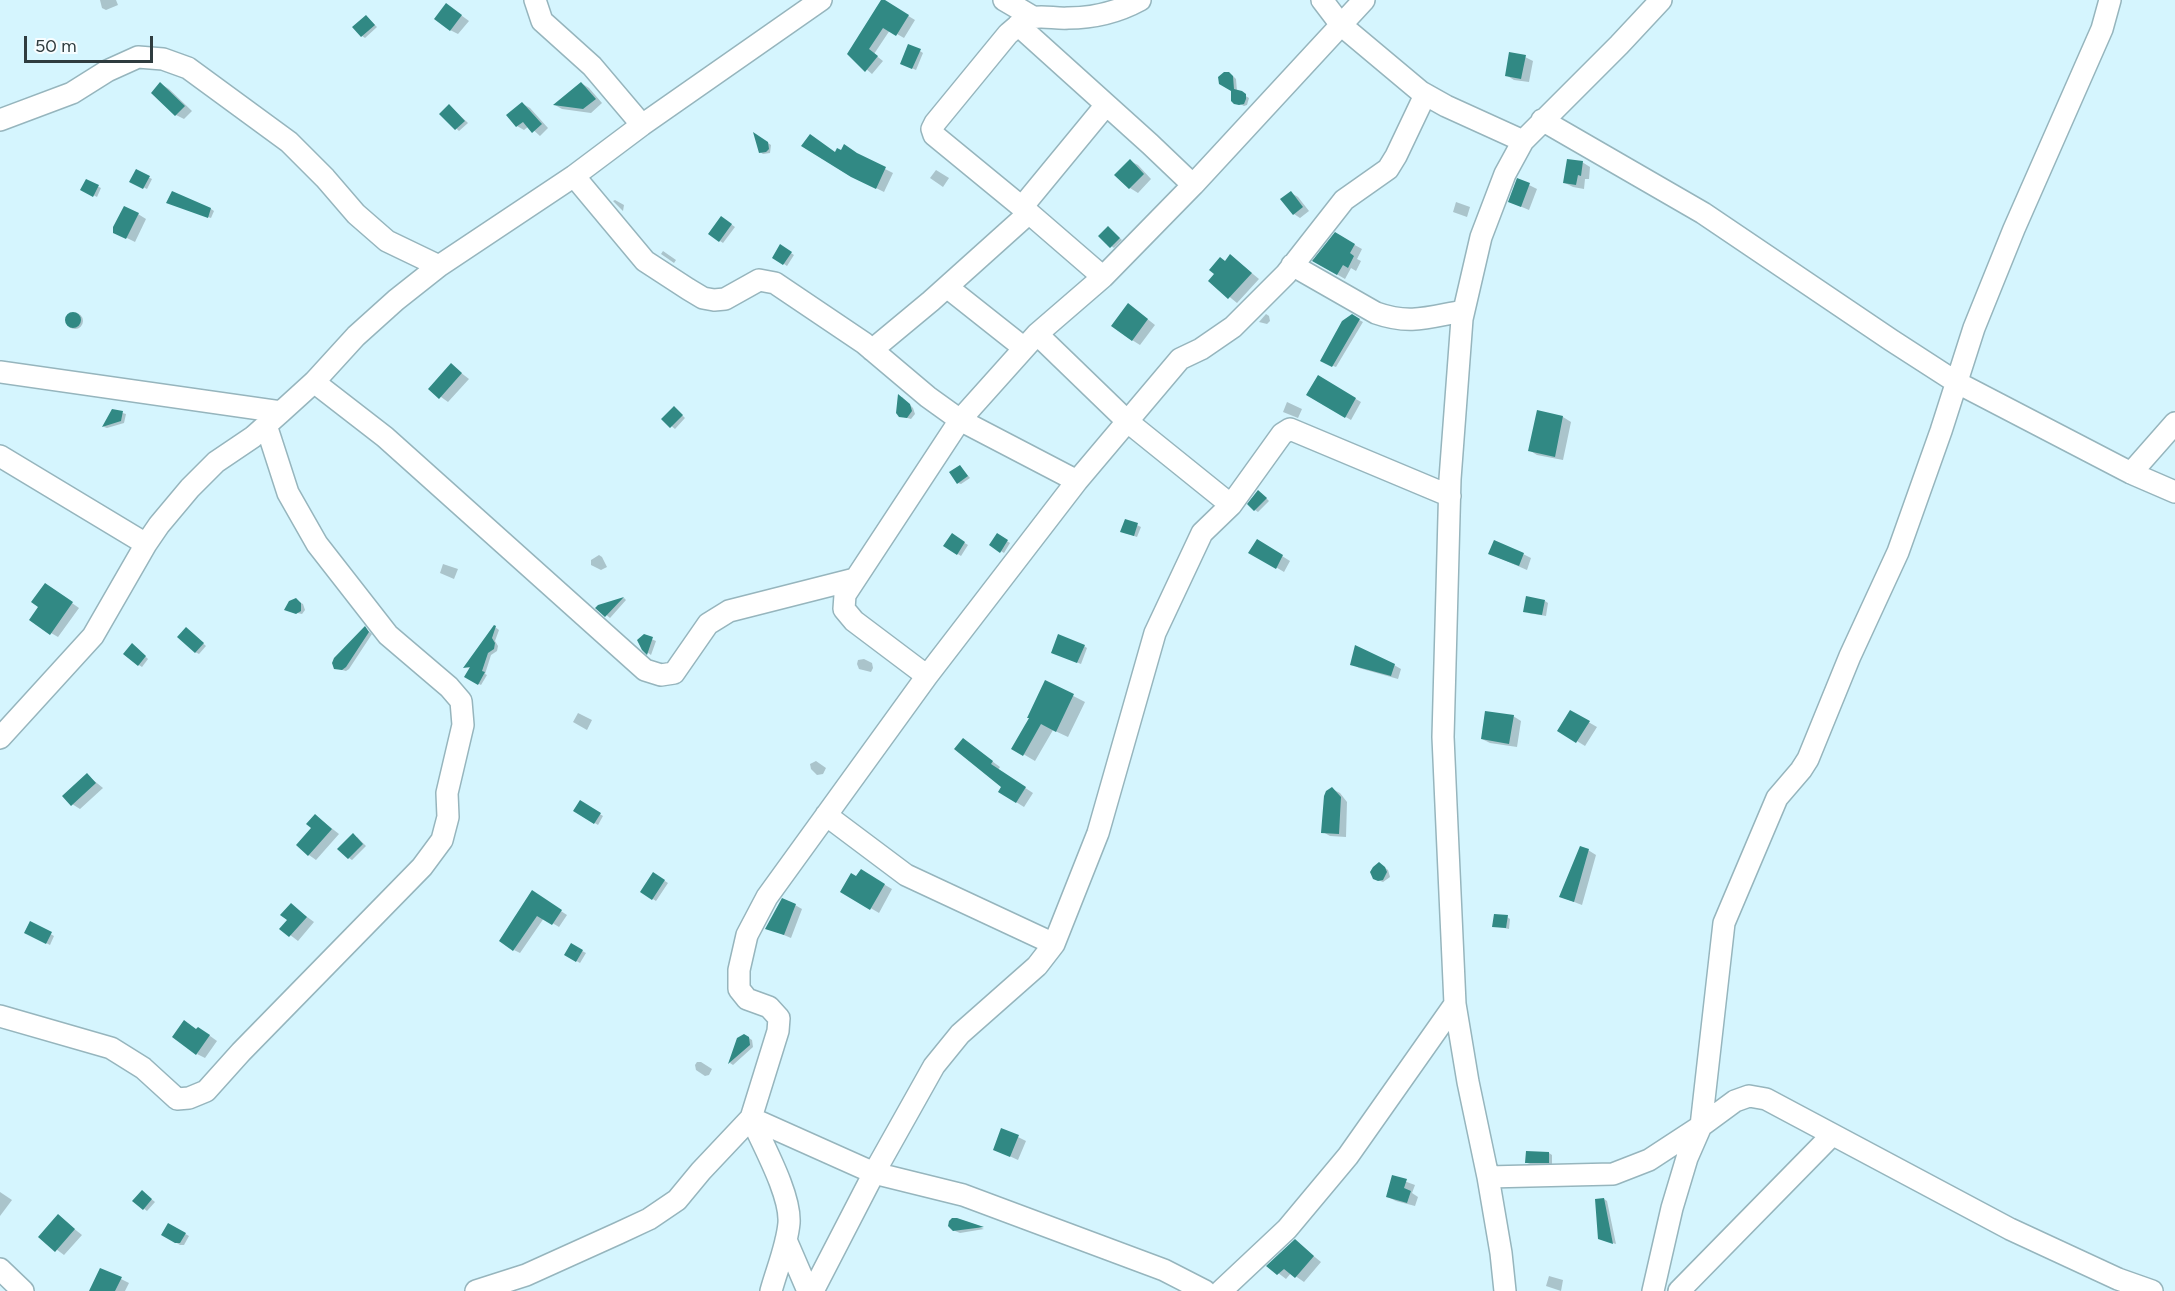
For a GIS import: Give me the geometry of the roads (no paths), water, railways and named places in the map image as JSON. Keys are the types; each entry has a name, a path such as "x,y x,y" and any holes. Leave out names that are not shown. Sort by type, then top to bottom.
{"street":[{"path":"535,0 542,21 592,66 642,125"},
{"path":"0,738 93,636 146,544 190,488 216,462 274,419 314,382 356,336 396,300 439,266 574,177 642,125 821,0"},
{"path":"1004,0 1106,105 1193,185"},
{"path":"1103,277 934,135 933,129 935,123 1008,34 1025,21 1095,16 1140,0"},
{"path":"1322,0 1341,24 1425,95 1523,141"},
{"path":"927,676 854,621 844,609 844,595 960,420 1031,341 1103,277 1193,185 1364,0"},
{"path":"1505,1291 1488,1177 1468,1082 1455,1004 1443,737 1449,496 1463,311 1481,237 1505,174 1523,141 1661,0"},
{"path":"1653,1291 1672,1208 1687,1158 1701,1126 1724,923 1778,798 1808,759 1850,656 1894,561 1941,431 1974,328 2014,229 2102,29 2110,0"},
{"path":"0,120 72,93 107,71 138,57 163,58 188,68 289,142 325,178 356,214 387,241 439,266"},
{"path":"476,1291 526,1275 649,1219 677,1200 700,1171 751,1118 779,1018 769,1007 747,999 739,989 739,970 747,935 767,897 927,676 1077,481 1180,359 1201,349 1233,327 1292,266 1344,200 1388,169 1425,95"},
{"path":"872,350 947,287 1026,210 1106,105"},
{"path":"1542,120 1703,213 1956,382 2131,473 2175,492"},
{"path":"574,177 645,261 688,289 703,298 725,300 759,280 775,283 872,350 928,397 960,420 1077,481"},
{"path":"1292,266 1376,313 1391,318 1405,321 1463,311"},
{"path":"947,287 1031,341 1231,505"},
{"path":"0,372 274,419"},
{"path":"314,382 385,437 645,670 661,675 674,673 708,624 729,611 855,579"},
{"path":"0,1016 111,1048 143,1068 177,1099 189,1098 206,1091 241,1052 422,867 442,840 448,817 447,793 463,725 461,701 387,635 318,544 288,493 274,419"},
{"path":"2131,473 2175,423"},
{"path":"811,1291 934,1066 960,1034 1037,966 1054,944 1098,833 1155,633 1202,533 1231,505 1282,434 1290,429 1449,496"},
{"path":"0,456 146,544"},
{"path":"826,815 906,875 1054,944"},
{"path":"1221,1291 1287,1229 1348,1156 1455,1004"},
{"path":"1488,1177 1613,1174 1649,1160 1735,1101 1749,1096 1766,1099 2010,1229 2118,1279 2152,1291"},
{"path":"751,1118 874,1173 963,1195 1164,1270 1205,1291"},
{"path":"751,1118 779,1182 789,1221 786,1240 771,1291"},
{"path":"1679,1291 1832,1136"},
{"path":"786,1240 811,1291"},
{"path":"0,1269 23,1291"}]}
